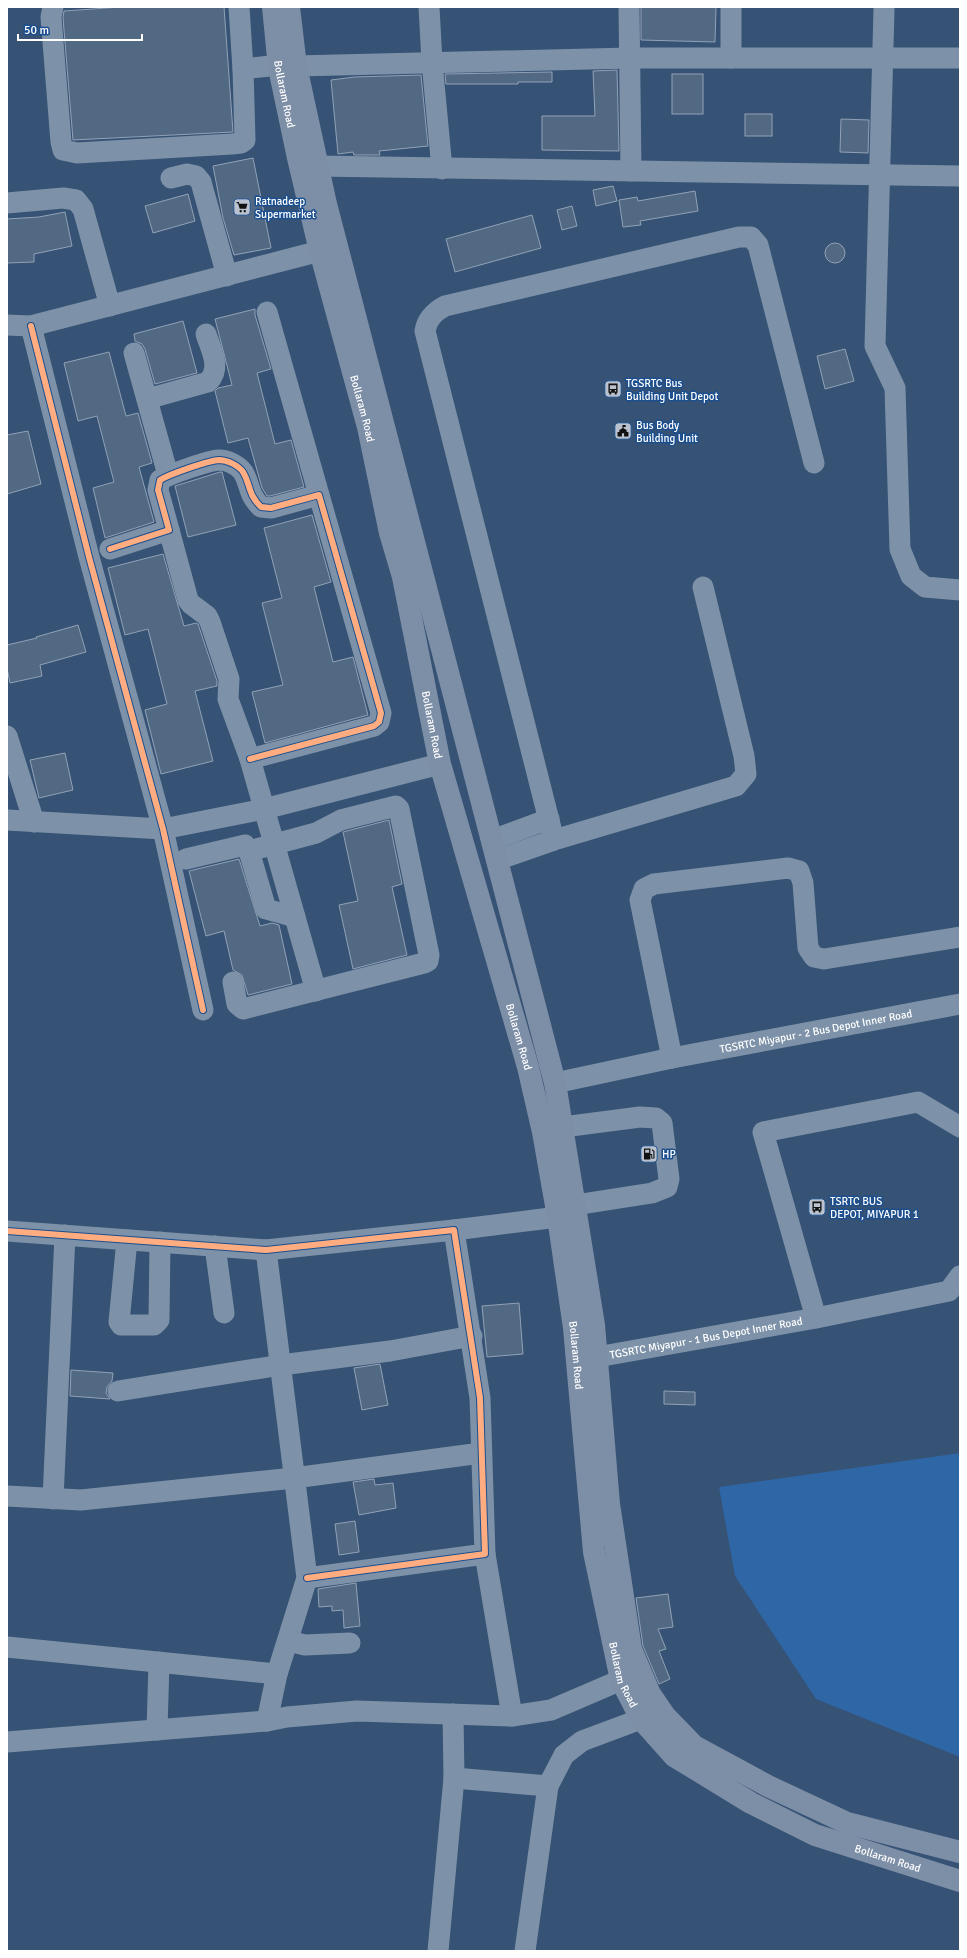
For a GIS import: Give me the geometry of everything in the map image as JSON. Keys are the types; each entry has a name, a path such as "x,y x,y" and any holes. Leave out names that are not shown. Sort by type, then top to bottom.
{"main road":[{"name":"Bollaram Road","path":"273,7 288,66 317,166 555,1083 563,1128 566,1211 574,1328 587,1359 631,1649 650,1694 665,1716 694,1746 768,1786 847,1822 960,1852"},
{"name":"Bollaram Road","path":"289,7 288,66 320,251 368,427 390,533 403,577 440,764 528,1067 543,1132 566,1211"},
{"name":"Bollaram Road","path":"587,1359 594,1552 621,1680 641,1719 674,1756 751,1803 815,1835 960,1881"}],"street":[{"path":"53,7 51,17 61,142 63,150 77,153 240,143 245,140 246,134 239,7"},
{"path":"429,7 432,62 442,168"},
{"path":"629,7 631,171"},
{"path":"731,7 731,58"},
{"path":"884,9 875,346 895,388 900,549 911,576 925,587 960,590"},
{"path":"243,69 288,66 630,58 960,58"},
{"path":"317,166 960,176"},
{"path":"171,178 187,174 196,176 201,182 227,276"},
{"path":"7,203 63,198 76,200 83,209 110,306"},
{"path":"554,840 425,331 426,323 436,311 445,306 739,237 751,237 758,245 814,463"},
{"path":"7,325 31,326 320,251"},
{"path":"250,759 374,726 379,722 381,713 267,312"},
{"path":"31,326 89,557 163,829 202,1010"},
{"path":"147,399 208,382 214,376 216,365 206,334"},
{"path":"134,353 168,475"},
{"path":"316,991 250,759 228,699 229,679 207,616 188,600 158,490 160,480 168,475 219,460 233,463 243,471 252,499 261,507 271,508 319,495"},
{"path":"110,549 169,530"},
{"path":"495,850 554,840 736,786 746,774 744,756 703,587"},
{"path":"7,736 34,822"},
{"path":"7,820 163,829 264,809 440,764"},
{"path":"233,982 237,1004 243,1009 428,961 429,956 399,809 396,806 341,820 316,833 249,851"},
{"path":"495,850 549,818"},
{"path":"186,859 245,845 249,851 266,909 295,917"},
{"path":"672,1058 640,900 644,889 654,884 788,868 799,871 804,883 808,948 814,957 824,959 960,937"},
{"name":"TGSRTC Miyapur - 2 Bus Depot Inner Road","path":"555,1083 672,1058 960,1004"},
{"name":"TGSRTC Miyapur - 1 Bus Depot Inner Road","path":"816,1318 763,1132 918,1102 960,1127"},
{"path":"7,1231 266,1250 454,1230 566,1211 652,1193 667,1187 669,1179 662,1123 656,1118 640,1117 563,1128"},
{"path":"454,1230 472,1336 480,1398 485,1554 512,1716"},
{"path":"53,1499 65,1235"},
{"path":"127,1240 119,1322 121,1325 154,1325 159,1320 160,1242"},
{"path":"215,1246 224,1313"},
{"path":"266,1250 306,1578 278,1674 267,1721"},
{"name":"TGSRTC Miyapur - 1 Bus Depot Inner Road","path":"587,1359 816,1318 949,1291 960,1276"},
{"path":"118,1391 281,1365 390,1351 472,1336"},
{"path":"7,1496 81,1500 294,1478 481,1453"},
{"path":"306,1578 485,1554"},
{"path":"288,1641 305,1645 350,1643"},
{"path":"7,1647 278,1674"},
{"path":"157,1730 159,1662"},
{"path":"7,1742 267,1721 288,1717 357,1711 512,1716 551,1710 621,1680"},
{"path":"438,1951 454,1778 453,1714"},
{"path":"525,1951 548,1786 564,1755 582,1741 641,1719"},
{"path":"454,1778 548,1786"}],"shaded area":[{"path":"960,1453 960,1757 816,1699 735,1576 719,1487"}],"building":[{"path":"121,7 224,7 233,132 73,140 63,18 64,11"},
{"path":"641,7 716,7 715,42 641,40"},
{"path":"617,70 619,151 542,150 542,116 595,116 593,71"},
{"path":"552,72 552,82 518,82 518,84 446,84 445,74"},
{"path":"672,74 703,74 703,114 672,114"},
{"path":"421,75 428,146 379,151 380,155 354,155 353,152 338,154 331,80 354,77"},
{"path":"745,114 772,114 772,136 745,136"},
{"path":"841,119 869,120 868,153 840,152"},
{"name":"Ratnadeep Supermarket","path":"253,158 271,248 234,255 223,218 213,166"},
{"path":"613,186 617,201 596,206 593,190"},
{"path":"695,191 698,211 640,221 641,225 623,227 619,200 637,197 638,201"},
{"path":"188,194 195,221 153,233 145,206"},
{"path":"572,206 577,226 562,230 557,210"},
{"path":"65,212 72,246 34,254 34,262 7,263 7,219 39,217"},
{"path":"532,215 541,248 455,272 446,239"},
{"path":"835,243 842,246 845,253 842,260 835,263 828,260 825,253 828,246"},
{"path":"255,309 255,315 271,369 257,373 275,444 291,440 304,487 270,496 267,496 262,488 248,438 228,443 215,391 218,388 232,385 215,319"},
{"path":"183,321 197,373 155,384 145,349 142,344 135,341 134,334"},
{"path":"845,349 854,381 825,389 817,356"},
{"path":"109,352 126,416 138,413 152,463 139,467 154,522 105,538 93,488 114,482 97,416 78,421 64,363"},
{"path":"28,431 41,484 7,494 7,435"},
{"path":"222,472 236,525 188,537 175,486"},
{"path":"312,515 331,582 314,587 333,662 353,657 368,715 265,743 252,692 283,685 262,603 282,598 264,528"},
{"path":"163,554 184,626 196,623 198,624 217,681 217,686 195,691 213,761 161,774 145,710 167,704 148,629 125,635 108,568"},
{"path":"78,625 86,652 40,665 42,676 10,683 7,668 7,645 37,638 36,637"},
{"path":"65,753 73,790 39,798 30,760"},
{"path":"389,820 402,884 392,887 407,955 353,969 339,905 358,901 343,832"},
{"path":"239,859 260,926 272,923 279,925 292,984 248,995 242,975 233,970 224,931 206,936 189,871"},
{"path":"519,1303 523,1354 487,1357 482,1306"},
{"path":"380,1364 388,1405 362,1410 354,1368"},
{"path":"71,1370 113,1373 112,1381 107,1387 106,1393 110,1399 70,1396"},
{"path":"664,1391 695,1392 695,1405 664,1404"},
{"path":"374,1479 375,1485 393,1483 396,1508 359,1515 353,1482"},
{"path":"355,1521 359,1552 339,1555 335,1524"},
{"path":"356,1583 360,1626 344,1628 343,1610 332,1611 332,1606 319,1607 318,1589"},
{"path":"668,1594 673,1627 658,1629 666,1649 659,1651 670,1679 659,1684 643,1646 636,1598"}],"cycle path":[{"path":"31,326 89,557 163,829 203,1010"},
{"path":"110,549 169,530 158,490 160,480 180,471 206,463 222,460 232,463 238,467 243,472 253,497 261,507 271,508 319,495 381,713 379,722 374,726 250,759"},
{"path":"7,1231 266,1250 454,1230 480,1398 485,1554 307,1578"}],"place":[{"name":"Ratnadeep Supermarket","path":"242,207"},
{"name":"TGSRTC Bus Building Unit Depot","path":"613,389"},
{"name":"Bus Body Building Unit","path":"623,431"},
{"name":"HP","path":"649,1154"},
{"name":"TSRTC BUS DEPOT, MIYAPUR 1","path":"817,1207"}]}
